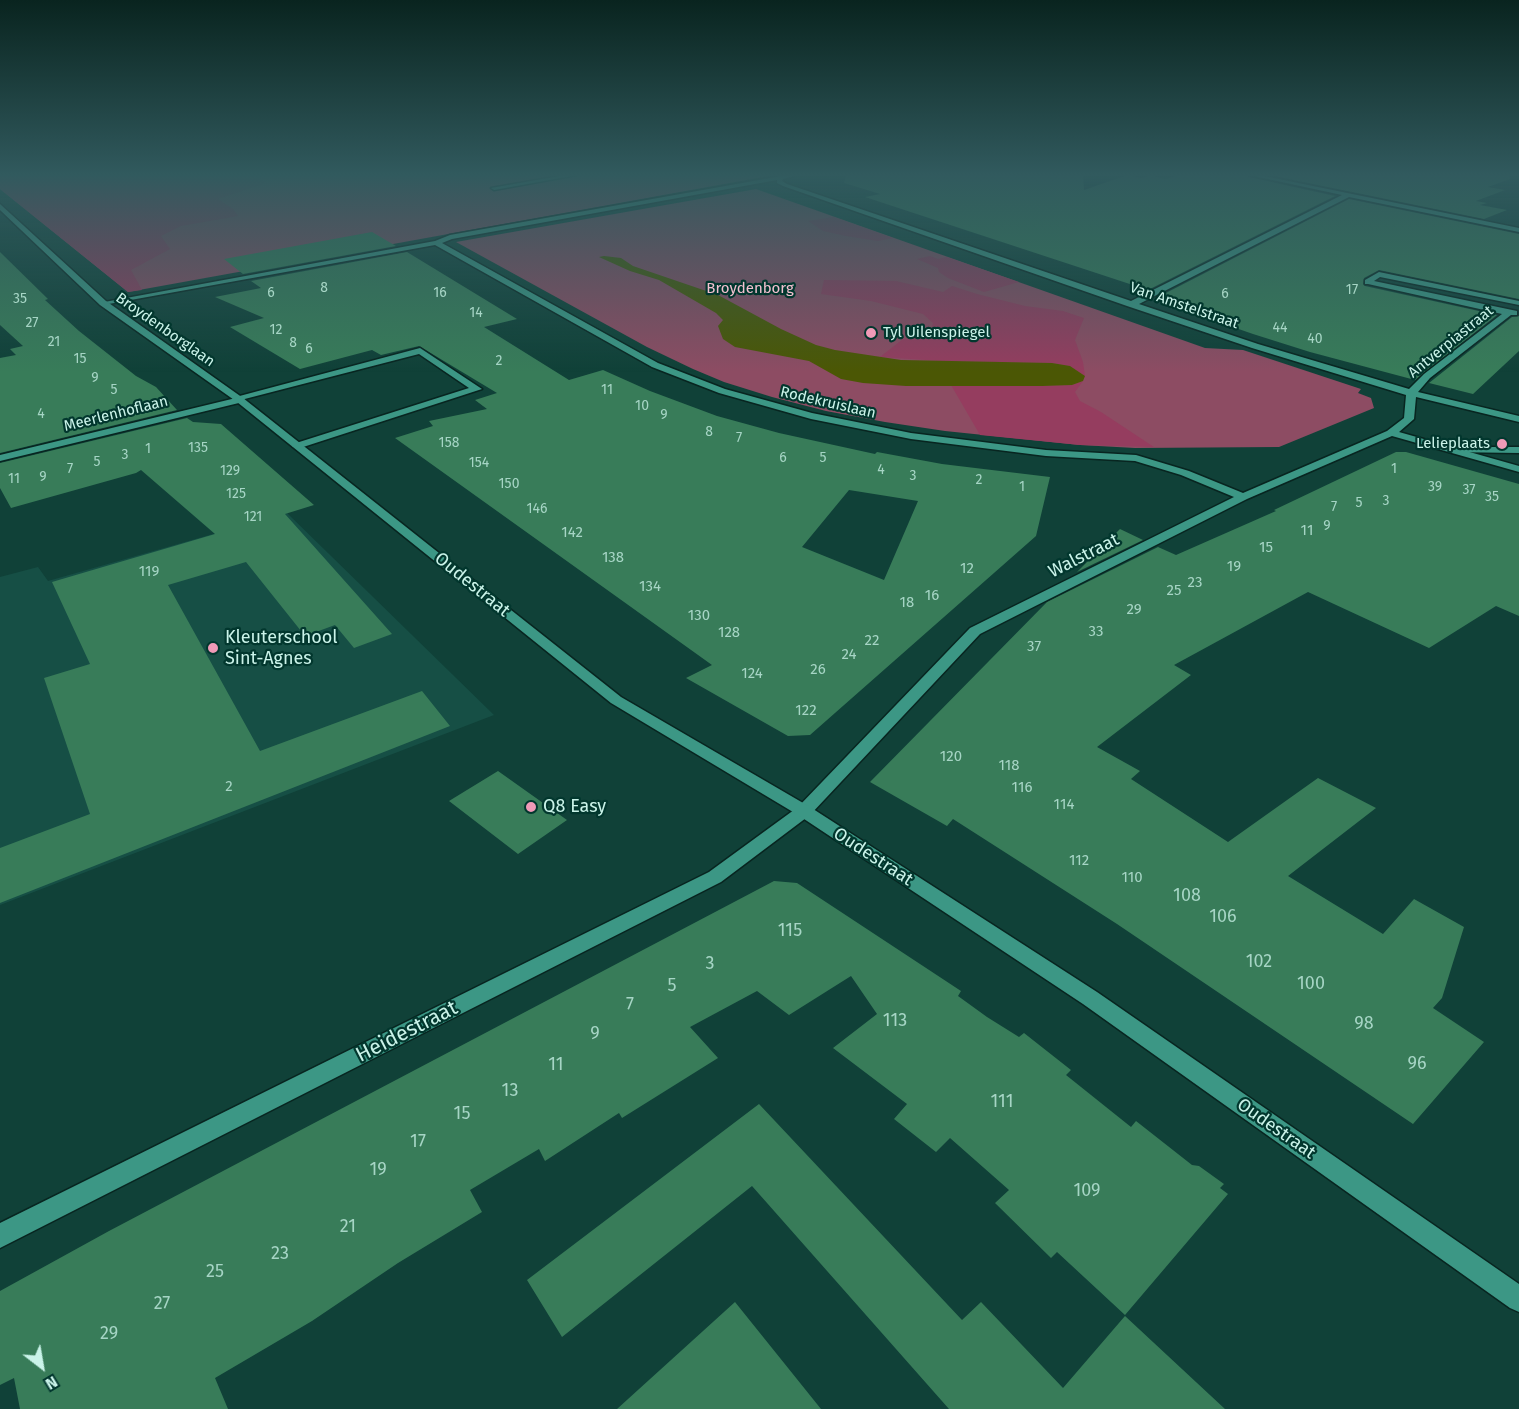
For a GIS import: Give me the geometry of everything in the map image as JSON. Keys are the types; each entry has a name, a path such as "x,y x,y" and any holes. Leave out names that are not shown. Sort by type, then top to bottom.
{"street":[{"name":"Broydenborglaan","path":"37,241 103,303 238,399"},
{"path":"103,303 441,241"},
{"name":"Van Amstelstraat","path":"948,241 1255,346 1411,393 1519,419"},
{"path":"1130,304 1258,241"},
{"name":"Rodekruislaan","path":"436,243 655,365 722,391 811,416 911,436 1046,453 1136,458 1185,472 1242,497"},
{"name":"Antverpiastraat","path":"1514,313 1368,282 1379,274 1519,303"},
{"name":"Antverpiastraat","path":"1411,393 1427,376 1514,313"},
{"name":"Meerlenhoflaan","path":"0,458 420,351 477,389 297,446"},
{"name":"Walstraat","path":"804,811 975,631 1242,497 1391,433 1409,419 1411,393"},
{"name":"Oudestraat","path":"238,399 616,700 804,811 1090,998 1519,1299"},
{"path":"1391,433 1519,469"},
{"path":"1453,450 1519,450"},
{"name":"Heidestraat","path":"0,1236 715,877 804,811"}],"shaded area":[{"path":"64,241 164,241 170,249 131,270 142,290 128,292"},
{"path":"930,256 938,259 947,257 1019,282 984,292 948,278 939,272 938,268 917,259"},
{"path":"599,257 621,258 633,266 718,295 781,329 816,345 835,350 901,360 1052,363 1070,366 1085,376 1083,381 1072,385 1042,386 906,386 841,379 809,361 735,347 723,339 718,326 723,320 716,313 659,280 630,271"},
{"path":"824,280 896,281 943,292 952,286 1025,306 1063,311 1084,318 1075,340 1083,362 1085,376 1070,366 1052,363 941,361 880,357 903,339 931,334 933,323 923,314 871,301 821,294"},
{"path":"1083,381 1075,392 1080,401 1154,447 1080,445 980,435 951,385 1042,386 1072,385"},
{"name":"Kleuterschool Sint-Agnes","path":"287,513 494,715 0,905 0,577 38,567 48,581"}],"green space":[{"path":"64,241 411,241 128,292"},
{"name":"Broydenborg","path":"902,241 1205,348 1243,350 1361,389 1358,393 1371,398 1374,408 1279,447 1135,448 1080,445 945,431 885,422 826,411 772,397 724,382 693,369 647,347 456,242"}],"building":[{"path":"324,241 387,241 396,246 243,274 224,259"},
{"path":"998,241 1246,241 1148,290"},
{"path":"1268,241 1519,241 1519,299 1379,270 1364,278 1365,286 1497,315 1415,380 1253,334 1181,309 1195,306 1162,295"},
{"path":"0,252 48,299 45,300 79,331 136,376 156,387 177,410 0,453 0,358 16,355 10,349 23,346 0,325"},
{"path":"407,252 517,319 484,327 569,380 603,370 650,391 717,416 779,433 875,454 877,452 942,464 1050,477 1036,536 810,735 788,736 686,678 712,665 395,438 433,426 429,421 487,409 475,400 497,393 419,346 381,355 372,350 300,369 230,327 264,318 215,297 261,288 251,281","holes":["849,490 918,501 884,580 802,547"]},
{"path":"1519,316 1519,351 1473,394 1429,383 1512,317"},
{"path":"187,418 193,422 221,424 314,505 285,514 392,634 354,648 335,625 305,636 246,562 168,585 260,751 422,691 450,726 0,903 0,848 90,814 44,678 90,664 52,582 215,534 141,470 11,508 0,488 0,463"},
{"path":"1396,452 1406,452 1519,484 1519,616 1496,606 1429,648 1308,592 1174,665 1191,675 1097,747 1140,771 1131,779 1228,842 1318,778 1376,808 1288,876 1383,934 1414,899 1464,927 1442,998 1433,1008 1484,1042 1413,1124 1117,924 953,819 947,826 870,782 1047,602 1158,547 1176,555 1276,511 1274,510"},
{"path":"1120,529 1143,540 1077,572"},
{"path":"498,771 567,820 518,854 449,801"},
{"path":"774,881 797,883 961,991 958,996 987,1017 1019,1037 1024,1033 1071,1070 1066,1075 1131,1127 1136,1121 1192,1165 1199,1166 1224,1184 1220,1188 1228,1194 1125,1315 1057,1252 1051,1258 995,1203 1009,1190 950,1138 936,1152 894,1119 907,1104 833,1048 877,1014 851,976 789,1015 757,991 690,1027 718,1058 622,1118 619,1113 545,1161 539,1149 470,1190 482,1212 398,1263 312,1321 215,1378 228,1409 20,1409 14,1378 0,1385 0,1291 109,1231"},
{"path":"759,1104 962,1320 981,1302 1063,1388 1125,1316 1225,1409 949,1409 752,1186 562,1337 527,1280"},
{"path":"735,1302 821,1409 617,1409"}],"place":[{"name":"Tyl Uilenspiegel","path":"871,333"},
{"name":"Lelieplaats","path":"1502,444"},
{"name":"Kleuterschool Sint-Agnes","path":"213,648"},
{"name":"Q8 Easy","path":"531,807"}]}
